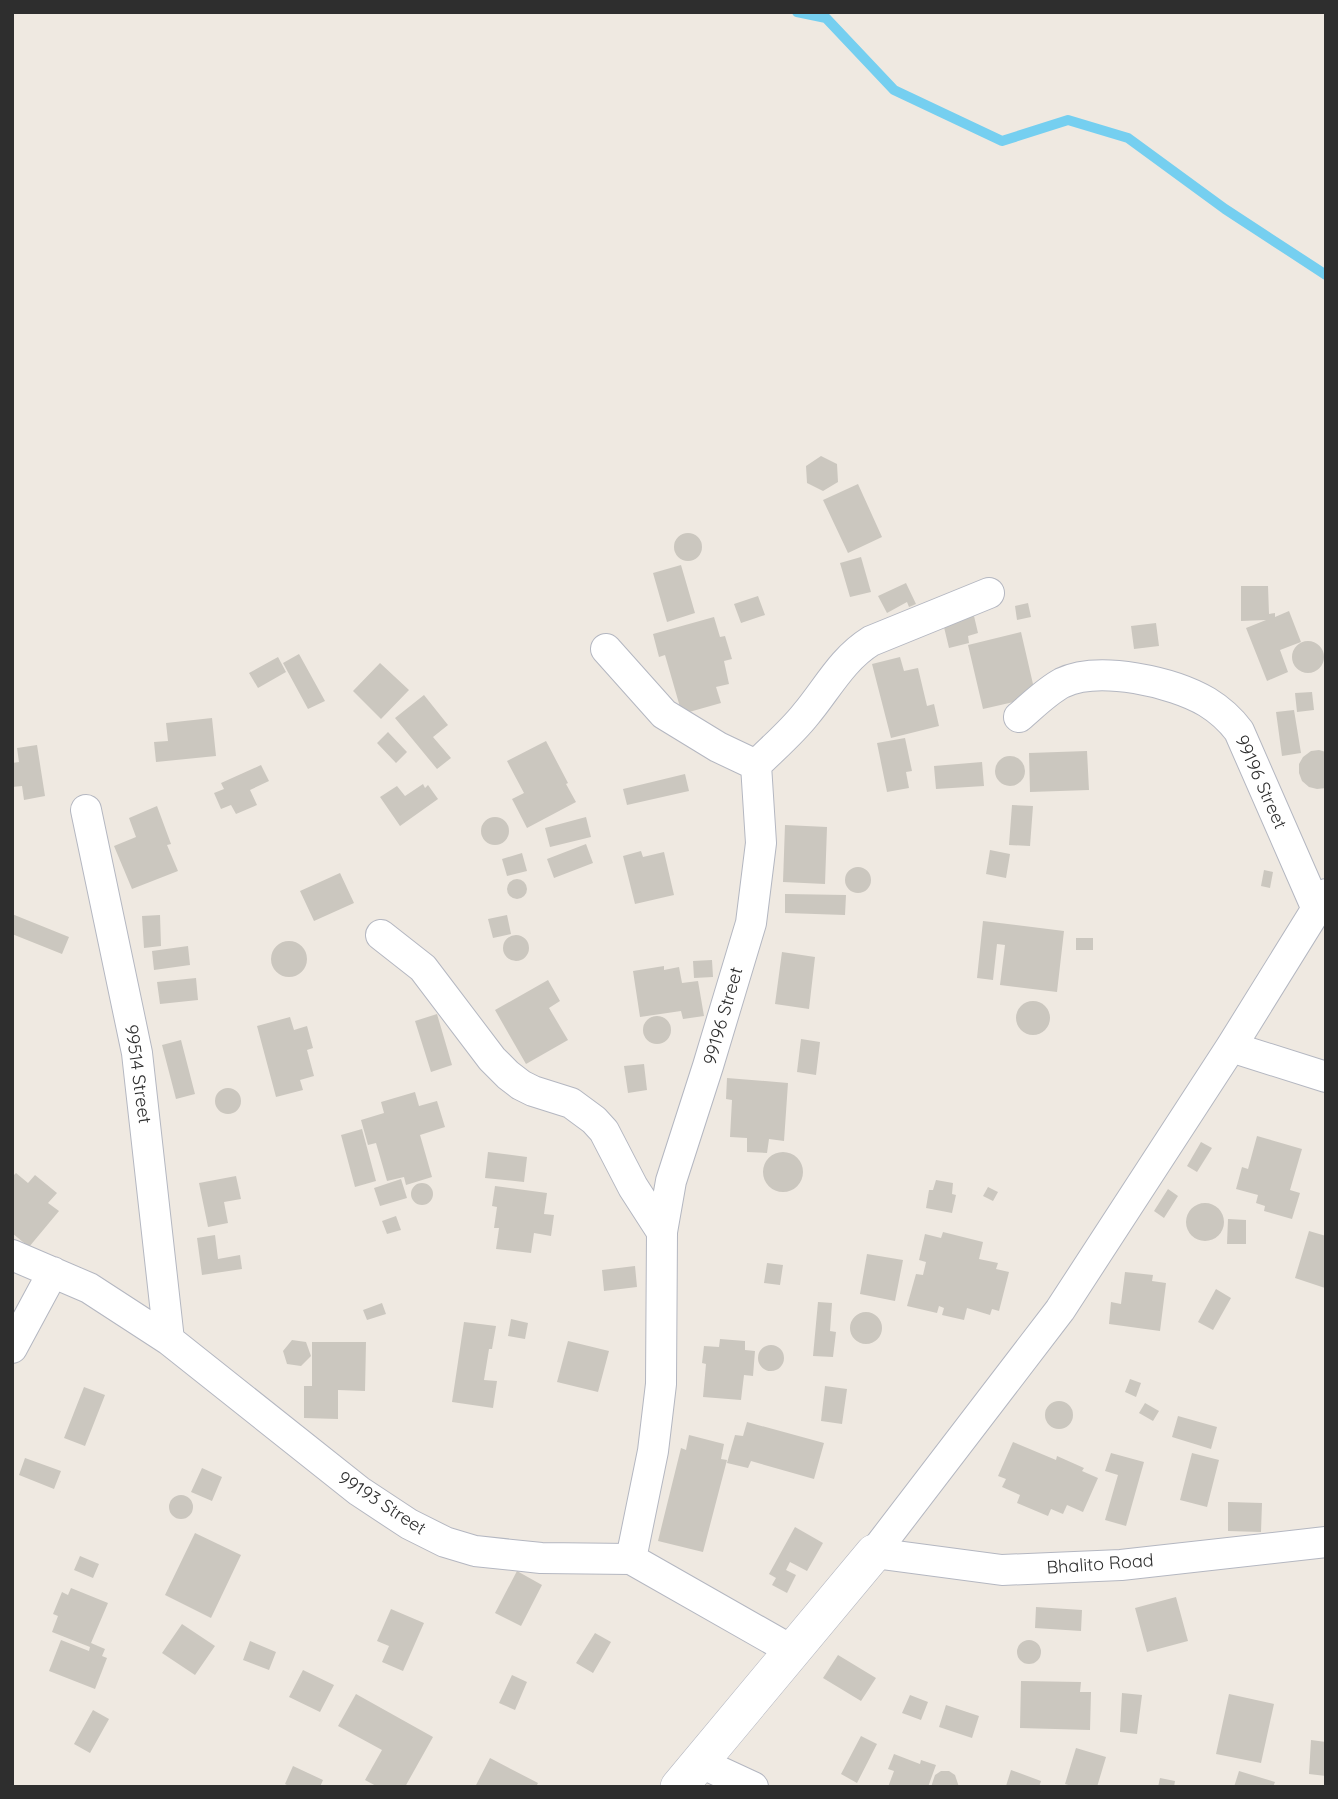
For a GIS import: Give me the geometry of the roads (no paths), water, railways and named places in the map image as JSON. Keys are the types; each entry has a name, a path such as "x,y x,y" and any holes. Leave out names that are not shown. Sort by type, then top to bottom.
{"street":[{"path":"606,649 664,714 718,747 756,765 805,716 849,658 860,648 871,641 989,593"},
{"name":"99196 Street","path":"1019,717 1061,684 1087,676 1134,677 1204,700 1230,719 1239,731 1321,901"},
{"name":"99196 Street","path":"631,1559 653,1451 661,1384 662,1233 671,1181 709,1066 751,923 761,843 756,765"},
{"name":"99514 Street","path":"86,810 137,1053 169,1340"},
{"path":"753,1787 689,1775 874,1553 1060,1310 1231,1047 1321,901"},
{"path":"381,936 423,968 492,1059 508,1075 533,1091 571,1103 594,1120 604,1131 662,1233"},
{"path":"1231,1047 1326,1077"},
{"name":"99193 Street","path":"12,1255 89,1288 169,1340 359,1491 410,1524 445,1542 475,1551 510,1556 631,1559 791,1650"},
{"path":"12,1348 53,1272"},
{"name":"Bhalito Road","path":"874,1553 1002,1570 1121,1564 1326,1542"}],"waterway":[{"path":"797,12 826,18 894,90 1002,141 1068,120 1128,138 1225,209 1326,275"}]}
